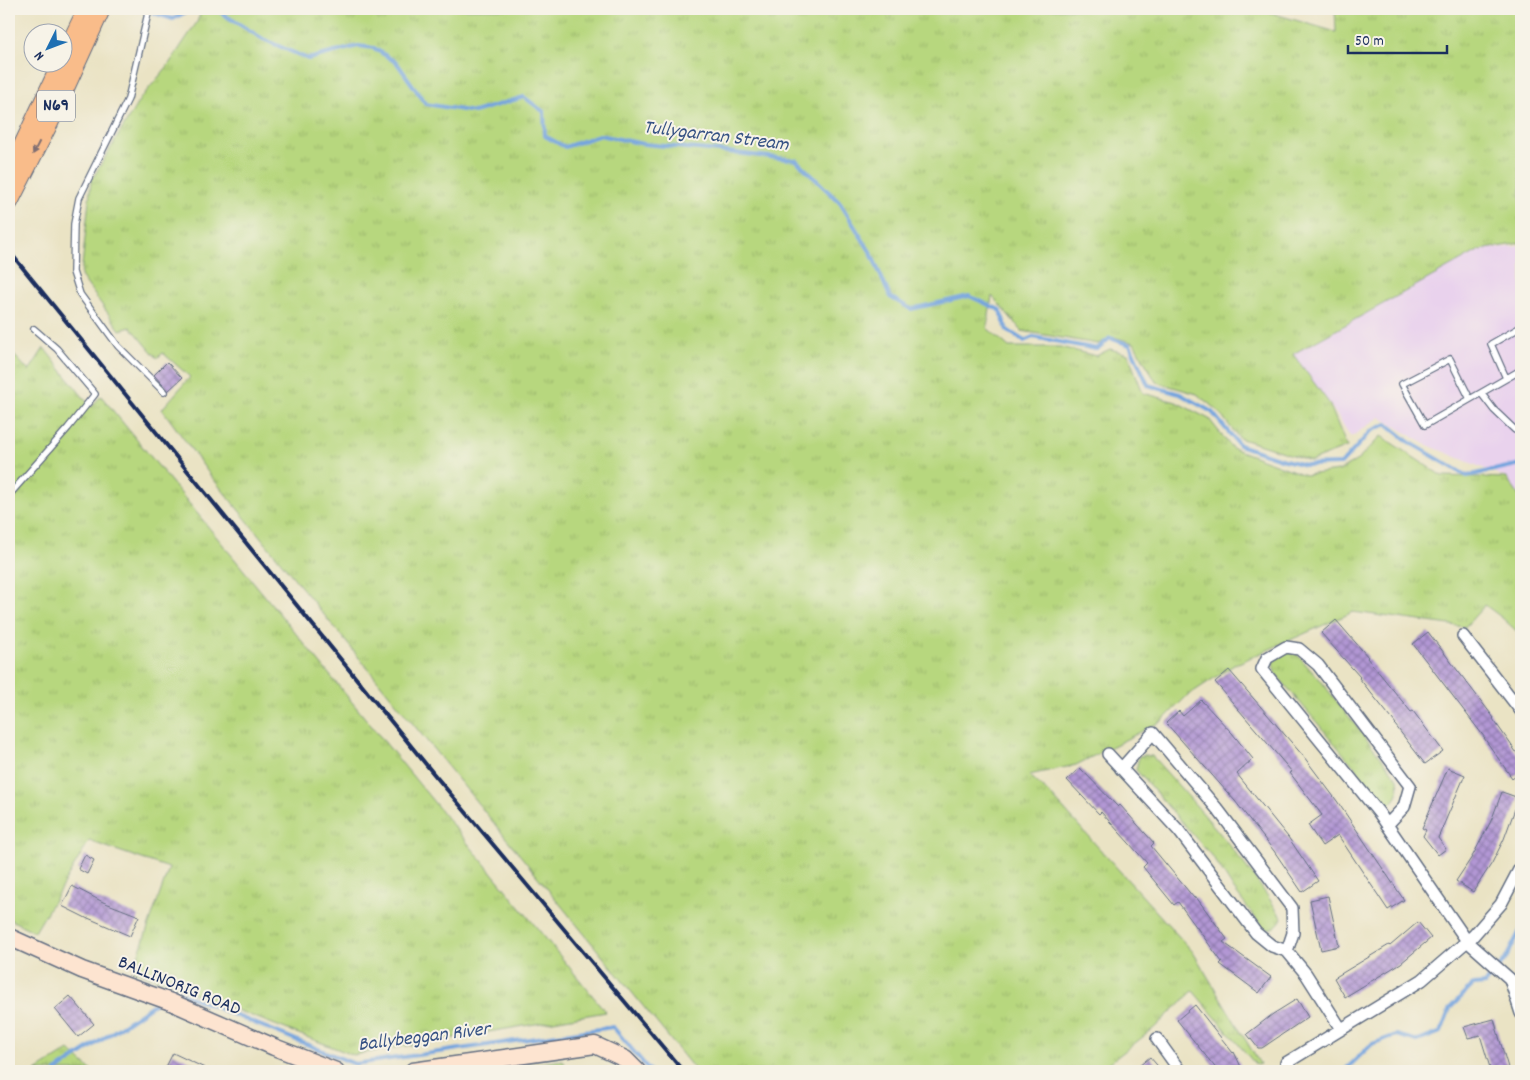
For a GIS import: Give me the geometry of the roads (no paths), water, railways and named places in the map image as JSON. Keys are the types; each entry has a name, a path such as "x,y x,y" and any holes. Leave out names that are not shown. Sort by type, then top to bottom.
{"main road":[{"name":"N69","path":"72,42 88,9"},
{"name":"N69","path":"9,202 49,123 101,9"},
{"name":"N69","path":"9,175 57,72"}],"street":[{"path":"1463,636 1521,711"},
{"path":"1387,825 1404,807 1410,786 1312,659 1299,648 1286,647 1267,658 1262,669 1387,825 1468,941 1510,979 1521,1013"},
{"path":"1121,769 1153,734 1219,811 1292,908 1293,933 1287,951"},
{"path":"1108,754 1179,831 1256,933 1272,946 1287,951 1306,974 1341,1029"},
{"path":"1291,1071 1286,1063 1422,980 1468,941 1501,904 1521,866"},
{"name":"BALLINORIG ROAD","path":"9,937 82,970 171,1002 274,1047 336,1071"},
{"path":"1156,1039 1180,1071"},
{"path":"413,1071 595,1045 625,1059 637,1071"}],"lane":[{"path":"149,9 128,99 79,198 74,224 73,272 80,294 118,346 164,392"},
{"path":"1506,378 1491,344 1521,327"},
{"path":"9,495 95,394 57,349 34,329"},
{"path":"1470,399 1450,359 1402,384 1424,425 1470,399 1481,392 1521,370"},
{"path":"1481,392 1494,410 1515,430 1521,429"}],"waterway":[{"name":"Tullygarran Stream","path":"154,13 173,19 191,9"},
{"name":"Tullygarran Stream","path":"215,9 263,39 308,59 358,46 374,48 397,63 426,104 474,112 524,97 544,112 545,136 565,147 600,135 644,144 796,160 840,203 871,253 890,297 911,309 969,296 1000,310 1007,330 1024,341 1033,337 1097,349 1110,338 1130,345 1148,385 1180,394 1212,412 1239,445 1305,465 1341,464 1371,431 1387,424 1409,442 1467,476 1521,464"},
{"name":"Ballybeggan River","path":"1344,1071 1372,1044 1396,1035 1418,1041 1441,1032 1450,1008 1473,985 1485,984 1505,960 1521,929"},
{"name":"Ballybeggan River","path":"167,993 171,989 355,1064 613,1027 650,1071"},
{"name":"Ballybeggan River","path":"56,1071 157,1002"}],"railway":[{"path":"9,251 433,773 683,1071"}]}
